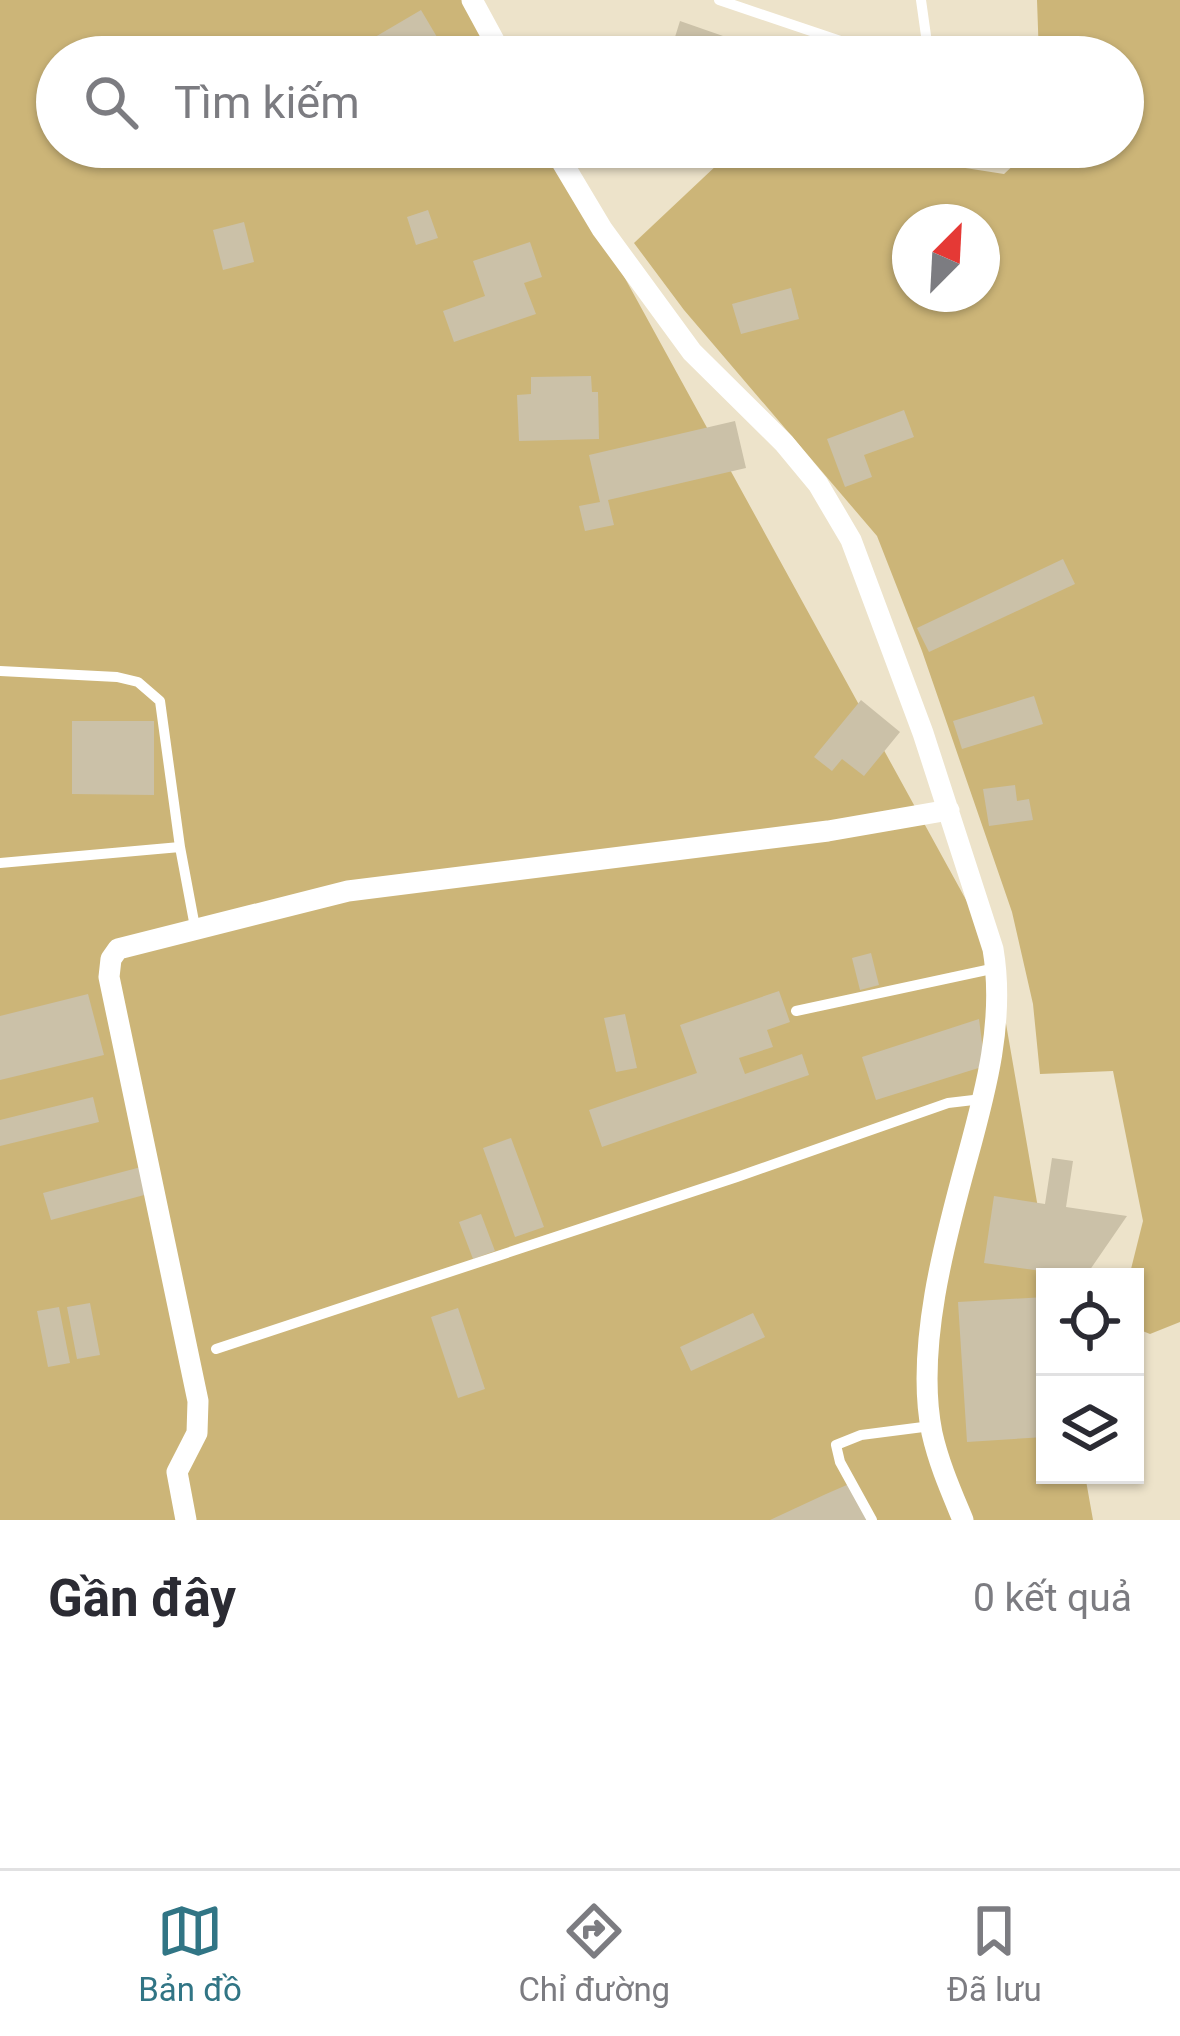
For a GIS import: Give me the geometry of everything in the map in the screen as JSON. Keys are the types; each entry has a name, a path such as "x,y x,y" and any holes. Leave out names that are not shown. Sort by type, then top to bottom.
{"street":[{"path":"472,0 491,36"},
{"path":"566,168 602,229 692,352 784,443 818,484 851,540 949,810 996,968 996,1024 936,1298 927,1386 941,1468 963,1520"},
{"path":"186,1520 177,1472 200,1424 198,1401 109,976 111,958 118,949 195,927 398,883 576,865 949,810"}],"lane":[{"path":"719,0 826,36"},
{"path":"921,0 926,36"},
{"path":"0,671 117,677 137,682 160,701 195,927"},
{"path":"0,863 180,847"},
{"path":"796,1011 996,968"},
{"path":"216,1349 737,1178 949,1103 983,1099"},
{"path":"872,1520 839,1462 836,1445 861,1435 931,1426"}],"shaded area":[{"path":"0,0 473,0 493,36 36,36 36,168 565,168 993,949 1048,1268 1036,1268 1036,1484 1087,1484 1093,1520 0,1520"},
{"path":"1037,0 1180,0 1180,1322 1150,1334 1144,1332 1144,1268 1131,1268 1143,1221 1113,1071 1040,1074 1033,1004 1012,912 877,536 684,310 634,243 714,168 965,168 1004,174 1010,168 1144,168 1144,36 1038,36"}],"building":[{"path":"421,10 436,36 377,36"},
{"path":"680,21 723,36 675,36"},
{"path":"428,210 438,238 416,245 407,217"},
{"path":"244,222 254,262 223,270 213,230"},
{"path":"530,242 542,277 524,283 536,314 454,342 443,311 485,296 473,261"},
{"path":"791,288 799,319 741,334 732,304"},
{"path":"591,376 592,392 598,392 599,439 519,441 517,395 531,394 531,377"},
{"path":"904,410 914,437 864,455 872,477 845,487 827,439"},
{"path":"735,421 746,468 608,500 614,525 585,531 579,506 600,502 589,455"},
{"path":"1063,559 1075,584 929,652 917,628"},
{"path":"1034,696 1043,724 962,749 953,721"},
{"path":"861,700 900,732 864,776 842,759 832,771 814,757"},
{"path":"72,721 154,721 154,795 72,794"},
{"path":"1015,785 1017,801 1029,799 1033,820 989,826 983,789"},
{"path":"871,953 879,985 860,990 852,958"},
{"path":"779,991 790,1022 767,1030 773,1047 739,1058 745,1074 802,1054 809,1075 602,1147 589,1110 697,1073 680,1025"},
{"path":"88,994 104,1055 0,1080 0,1016"},
{"path":"625,1014 637,1068 616,1072 604,1018"},
{"path":"979,1019 985,1066 876,1100 862,1057"},
{"path":"93,1097 99,1122 0,1146 0,1120"},
{"path":"511,1138 544,1227 515,1237 483,1148"},
{"path":"1052,1158 1073,1161 1066,1207 1127,1216 1091,1268 1036,1270 984,1263 994,1196 1045,1204"},
{"path":"141,1167 148,1194 51,1220 43,1193"},
{"path":"481,1214 495,1251 473,1259 459,1222"},
{"path":"1036,1298 1036,1438 967,1442 958,1302"},
{"path":"90,1303 100,1355 77,1359 67,1307"},
{"path":"59,1307 70,1363 48,1367 37,1311"},
{"path":"458,1308 485,1389 458,1398 431,1317"},
{"path":"753,1313 765,1337 691,1371 680,1347"},
{"path":"849,1484 867,1520 770,1520 826,1494"}]}
